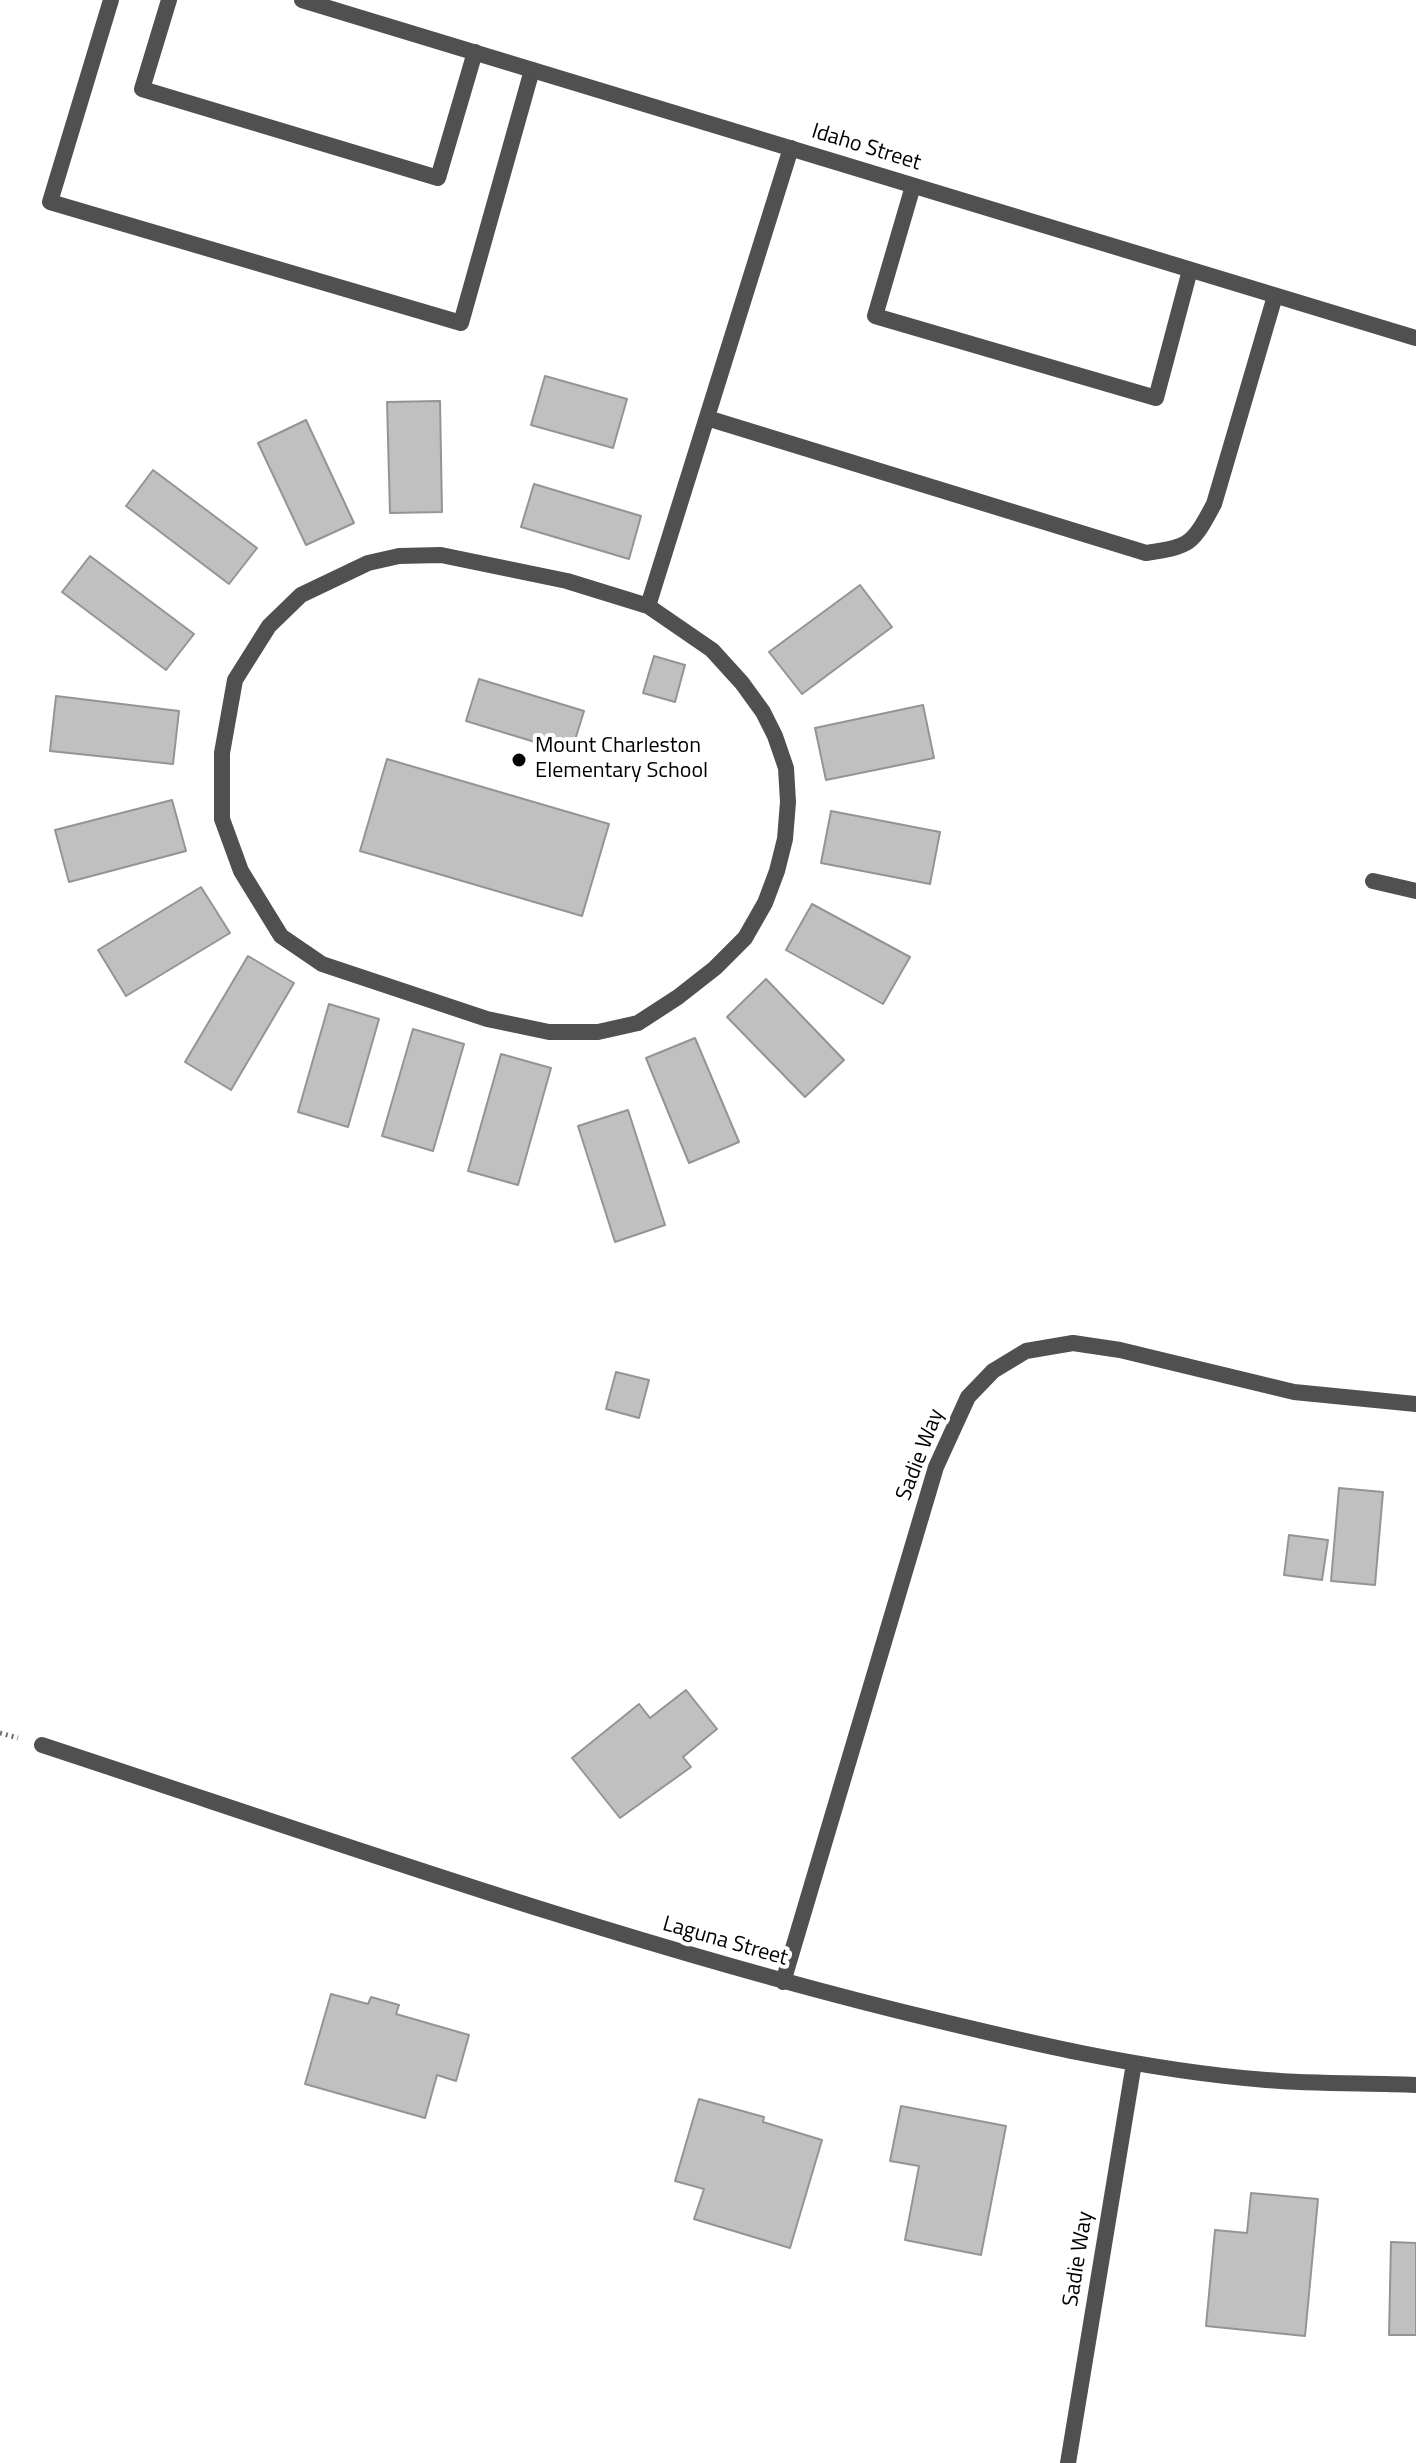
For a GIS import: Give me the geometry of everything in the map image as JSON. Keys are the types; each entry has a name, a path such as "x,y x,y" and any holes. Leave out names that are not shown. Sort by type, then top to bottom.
{"street":[{"path":"111,0 50,202 461,323 532,70"},
{"path":"169,0 142,89 438,178 475,52"},
{"name":"Idaho Street","path":"302,0 1416,338"},
{"path":"648,606 791,148"},
{"path":"913,186 875,316 1156,398 1190,270"},
{"path":"707,418 1146,553 1182,548 1200,531 1214,504 1275,296"},
{"path":"441,555 567,581 648,606 712,650 742,683 763,712 786,768 788,802 785,839 777,871 765,903 745,938 715,968 638,1023 598,1032 549,1032 487,1019 322,964 281,936 241,871 222,819 222,753 235,680 269,626 301,595 368,563 399,556 441,555"},
{"path":"1373,881 1416,891"},
{"name":"Sadie Way","path":"783,1982 936,1467 968,1397 993,1371 1026,1351 1073,1343 1120,1350 1294,1392 1416,1404"},
{"name":"Laguna Street","path":"42,1745 600,1927 783,1982 1013,2039 1134,2063 1266,2080 1416,2085"},
{"name":"Sadie Way","path":"1068,2463 1134,2063"}],"building":[{"path":"545,376 627,399 613,448 531,425"},
{"path":"440,401 442,512 390,513 387,402"},
{"path":"306,420 354,523 306,545 258,443"},
{"path":"153,470 257,548 229,584 126,506"},
{"path":"534,484 641,516 629,559 521,527"},
{"path":"90,556 194,634 166,670 62,592"},
{"path":"860,585 892,627 802,694 769,652"},
{"path":"654,656 685,665 675,702 643,693"},
{"path":"479,679 584,711 571,753 466,721"},
{"path":"56,696 179,711 173,764 50,751"},
{"path":"923,705 934,758 826,780 815,728"},
{"path":"387,759 609,824 582,916 360,851"},
{"path":"172,800 186,851 69,882 55,830"},
{"path":"831,811 940,832 930,884 821,863"},
{"path":"201,887 230,933 126,996 98,950"},
{"path":"812,904 910,957 883,1004 786,950"},
{"path":"248,956 294,983 231,1090 185,1062"},
{"path":"766,979 844,1060 805,1097 727,1017"},
{"path":"329,1004 379,1019 348,1127 298,1112"},
{"path":"413,1029 464,1044 433,1151 382,1136"},
{"path":"695,1038 739,1142 689,1163 646,1058"},
{"path":"501,1054 551,1068 518,1185 468,1171"},
{"path":"628,1110 665,1225 615,1242 578,1126"},
{"path":"616,1372 649,1380 639,1418 606,1409"},
{"path":"1339,1488 1383,1492 1375,1585 1331,1581"},
{"path":"1289,1535 1328,1540 1322,1580 1284,1575"},
{"path":"686,1690 717,1729 683,1757 691,1767 620,1818 572,1758 639,1704 650,1718"},
{"path":"331,1994 368,2004 371,1997 399,2005 396,2014 469,2035 456,2081 437,2075 425,2118 305,2084"},
{"path":"699,2099 764,2117 763,2122 822,2140 790,2248 694,2219 704,2189 675,2181"},
{"path":"901,2106 1006,2126 981,2255 905,2240 919,2166 890,2161"},
{"path":"1251,2193 1318,2199 1305,2336 1206,2326 1215,2230 1247,2233"},
{"path":"1391,2242 1416,2243 1416,2335 1389,2335"}],"place":[{"name":"Mount Charleston Elementary School","path":"519,760"}]}
